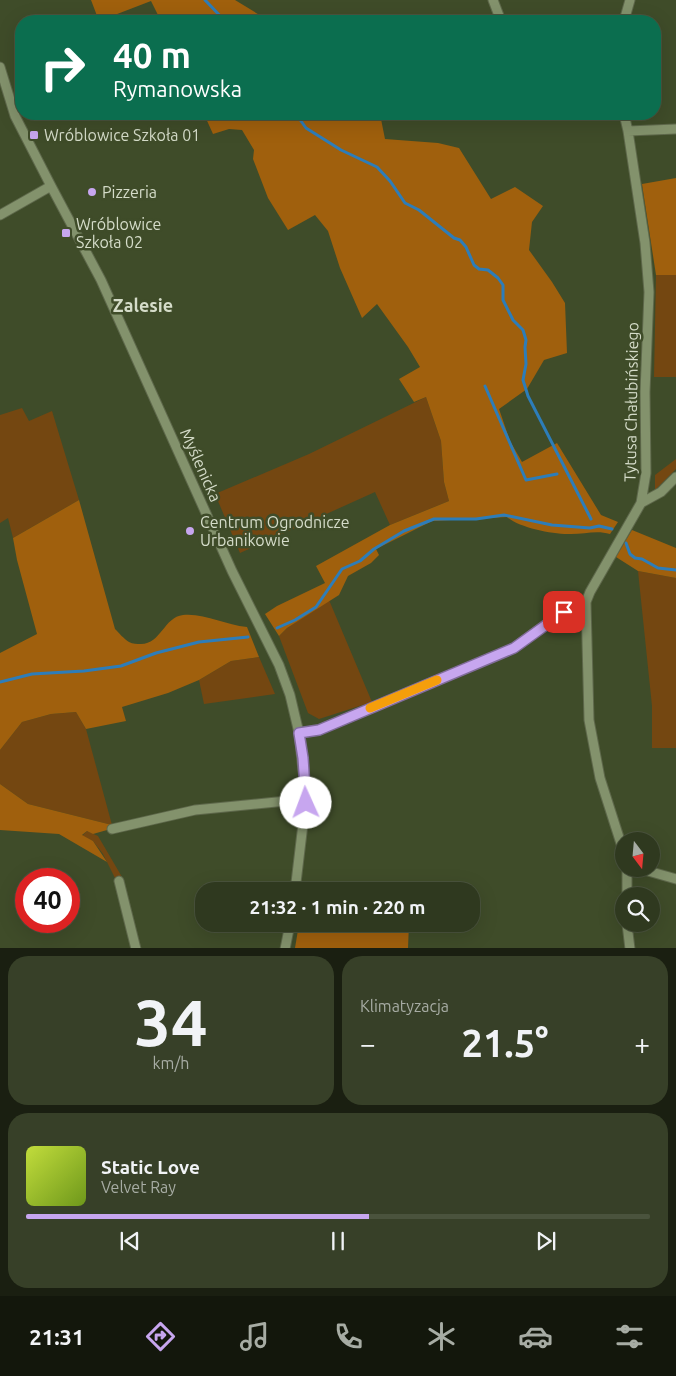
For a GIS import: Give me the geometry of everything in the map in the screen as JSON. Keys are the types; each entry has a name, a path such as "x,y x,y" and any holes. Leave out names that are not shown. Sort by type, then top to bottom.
{"street":[{"path":"493,0 499,15"},
{"path":"626,15 630,0"},
{"name":"Myślenicka","path":"0,67 15,113"},
{"name":"Myślenicka","path":"18,120 50,186 101,280 232,571 279,665 290,695 299,733 306,799 296,882"},
{"name":"Tytusa Chałubińskiego","path":"617,832 600,778 589,720 586,602 641,503 646,473 645,392 649,292 644,244 626,120"},
{"path":"628,130 676,129"},
{"path":"0,215 50,186"},
{"path":"641,503 661,492 676,477"},
{"path":"299,733 319,730 514,648 564,612"},
{"path":"112,830 195,810 306,799"},
{"path":"660,874 676,879"},
{"path":"119,881 136,948"},
{"path":"285,948 288,932"},
{"path":"628,932 630,948"}],"shaded area":[{"path":"91,0 235,0 259,15 158,15 151,1 115,15 97,15"},
{"path":"207,120 381,120 385,139 438,143 459,148 491,199 515,187 543,206 532,222 529,250 565,303 567,353 544,360 527,389 499,409 510,441 522,462 557,443 601,515 618,522 610,534 596,532 564,534 547,532 520,524 507,517 432,521 376,549 379,555 371,563 348,576 339,595 287,628 279,636 265,614 277,606 325,583 316,566 390,525 449,501 444,482 441,441 426,397 414,402 399,379 420,367 408,347 377,304 362,318 340,268 328,231 315,215 288,230 268,198 253,159 254,150 242,130 229,129 213,134"},
{"path":"676,178 676,275 656,275 642,184"},
{"path":"656,275 676,275 676,377 654,377"},
{"path":"426,397 441,441 444,482 449,501 390,525 375,492 240,553 215,494 309,454"},
{"path":"22,408 29,421 52,411 79,500 13,538 8,518 0,523 0,415"},
{"path":"676,459 676,469 655,490 655,475"},
{"path":"79,500 115,629 125,639 135,644 148,643 171,620 177,617 191,615 207,617 247,627 259,657 231,661 199,680 168,693 122,707 126,721 86,729 76,712 51,714 22,722 0,750 0,653 37,634 13,538"},
{"path":"632,530 676,548 676,578 638,571 616,557"},
{"path":"638,571 676,578 676,748 652,748 652,706"},
{"path":"329,600 372,702 319,719 308,713 279,636 287,628"},
{"path":"259,657 275,694 204,704 199,680 231,661"},
{"path":"76,712 86,729 112,825 28,804 0,784 0,750 22,722 51,714"},
{"path":"0,784 28,804 112,825 114,828 93,834 87,831 82,835 93,841 107,862 59,834 0,830"},
{"path":"87,831 98,836 122,877 116,880 103,854 93,841 82,836"},
{"path":"298,932 409,932 408,948 295,948"}],"waterway":[{"path":"205,0 219,15"},
{"path":"300,120 306,128 341,150 377,167 390,181 405,203 419,210 454,238 460,240 466,247 474,265 479,269 488,270 498,278 503,285 503,300 513,320 523,330 526,340 526,364 523,380 528,396 591,519"},
{"path":"485,386 526,480 557,474"},
{"path":"277,628 316,607 342,569 360,561 374,549 404,531 434,519 476,519 504,515 552,525 590,528 599,526 612,529"},
{"path":"626,543 630,554 635,558 642,559 658,568 676,570"},
{"path":"0,682 32,674 84,671 121,666 156,653 199,642 248,637"}],"slow traffic":[{"path":"370,708 437,680"}],"place":[{"name":"Wróblowice Szkoła 01","path":"34,135"},
{"name":"Pizzeria","path":"92,192"},
{"name":"Wróblowice Szkoła 02","path":"66,233"},
{"name":"Centrum Ogrodnicze Urbanikowie","path":"190,531"}],"district":[{"name":"Zalesie","path":"143,305"}],"route":[{"path":"306,803 299,733 319,730 514,648 564,612"}]}
